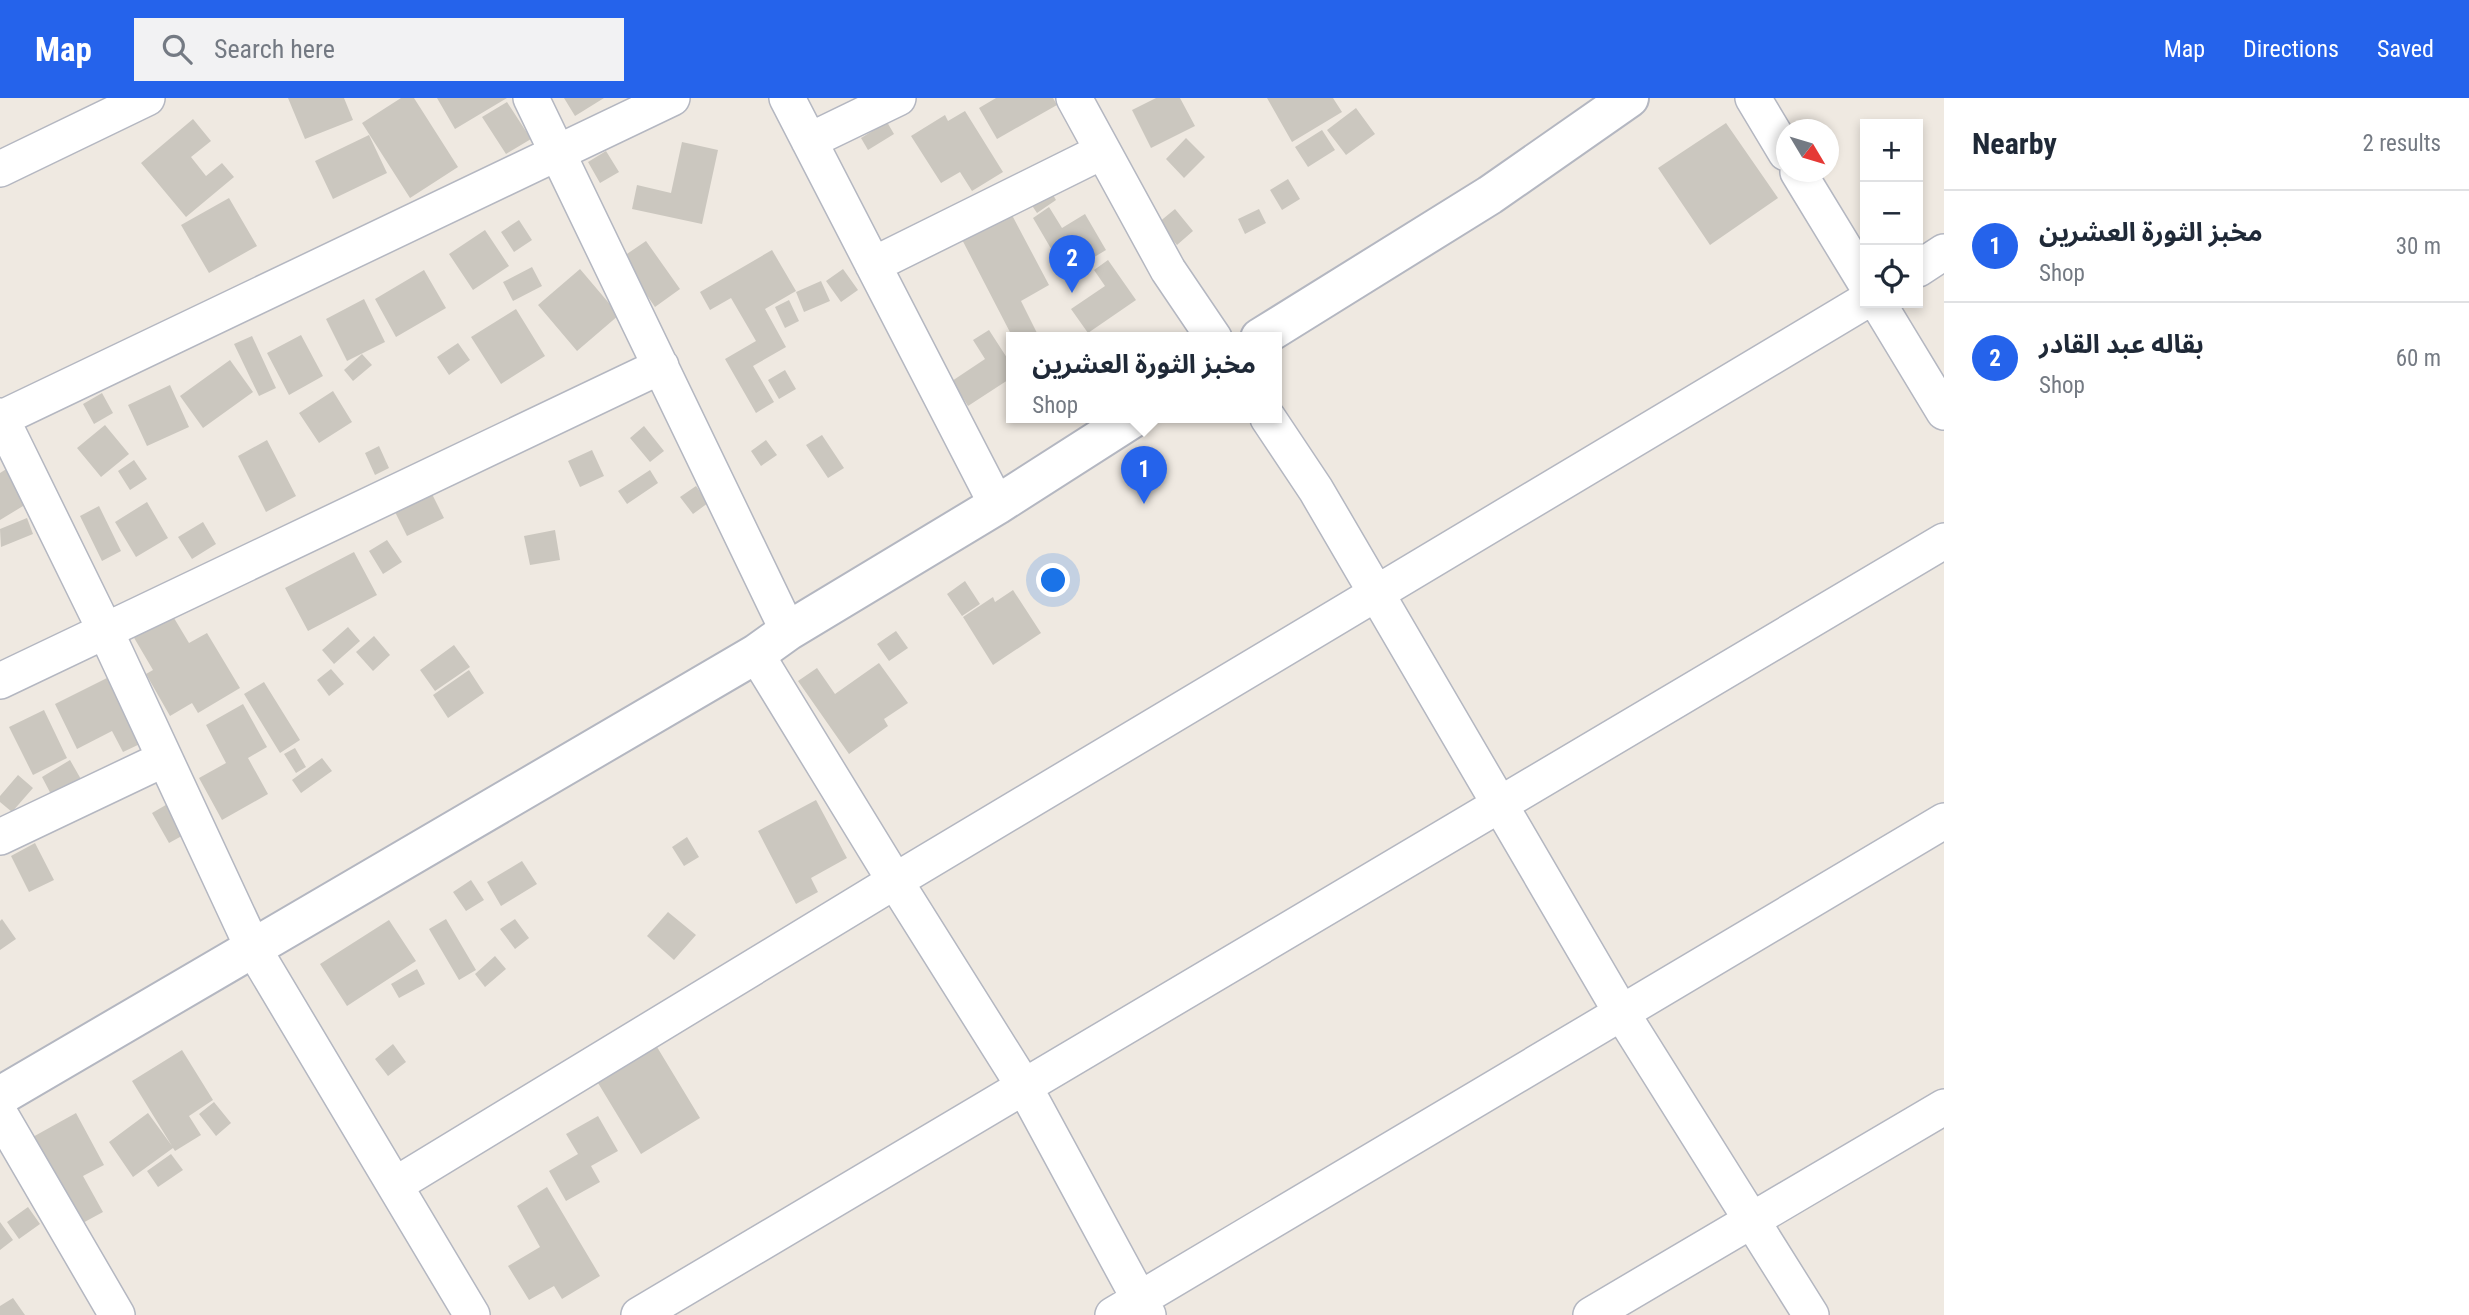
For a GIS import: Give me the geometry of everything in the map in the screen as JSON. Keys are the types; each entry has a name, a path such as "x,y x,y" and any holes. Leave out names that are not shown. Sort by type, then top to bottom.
{"street":[{"path":"0,169 147,98"},
{"path":"531,98 788,631"},
{"path":"472,1315 253,948 105,630 0,418 672,98"},
{"path":"787,98 997,505"},
{"path":"809,141 898,98"},
{"path":"1074,98 1168,270 1210,332"},
{"path":"1270,332 1490,195 1629,98"},
{"path":"1753,98 1776,135"},
{"path":"873,265 1103,151"},
{"path":"1804,182 1860,274"},
{"path":"1923,265 1944,252"},
{"path":"395,1185 894,881 1860,304"},
{"path":"1881,308 1944,412"},
{"path":"0,681 661,366"},
{"path":"0,1096 756,654 788,631 997,505 1125,423"},
{"path":"1271,423 1316,490 1621,1012 1811,1315"},
{"path":"639,1315 1944,541"},
{"path":"756,654 894,881 1025,1088 1134,1310 1621,1012 1944,821"},
{"path":"0,837 164,759"},
{"path":"1591,1315 1944,1107"},
{"path":"0,1114 117,1315"}],"building":[{"path":"288,98 344,98 353,120 305,139"},
{"path":"401,98 414,98 458,167 410,198 362,123"},
{"path":"437,98 507,98 455,129"},
{"path":"564,98 604,98 575,116"},
{"path":"996,98 1053,98 1057,105 997,139 979,108"},
{"path":"1156,98 1180,98 1195,126 1151,148 1132,110"},
{"path":"1267,98 1333,98 1342,112 1292,142"},
{"path":"507,102 531,139 506,154 482,117"},
{"path":"1356,108 1375,134 1346,155 1327,130"},
{"path":"965,111 1003,172 972,191 960,172 941,183 911,136 945,115 948,121"},
{"path":"193,119 211,141 191,157 206,176 222,163 234,177 186,217 141,163"},
{"path":"887,122 894,134 868,150 861,138"},
{"path":"1726,123 1778,198 1710,245 1658,168"},
{"path":"1322,130 1335,150 1308,167 1295,147"},
{"path":"369,135 387,173 333,199 315,161"},
{"path":"1186,138 1205,157 1184,178 1166,159"},
{"path":"682,142 718,150 702,224 632,209 637,185 671,193"},
{"path":"606,151 619,172 600,183 588,162"},
{"path":"1288,179 1300,199 1282,210 1270,190"},
{"path":"1045,181 1056,200 1037,213 1025,195"},
{"path":"229,198 257,246 209,273 181,225"},
{"path":"1004,200 1049,285 1021,301 1036,332 1010,332 955,226"},
{"path":"1049,207 1062,228 1085,214 1106,250 1066,274 1033,218"},
{"path":"1175,209 1193,231 1177,245 1158,223"},
{"path":"1259,209 1266,223 1245,234 1238,219"},
{"path":"519,220 532,240 514,252 501,232"},
{"path":"485,230 509,266 473,290 449,254"},
{"path":"646,241 680,289 655,307 621,258"},
{"path":"772,250 796,291 765,309 786,347 753,366 774,402 756,413 725,359 756,341 731,298 710,310 700,292"},
{"path":"1108,260 1136,300 1087,332 1071,309 1105,286 1094,270"},
{"path":"532,267 542,286 513,301 503,282"},
{"path":"580,269 619,315 577,351 538,305"},
{"path":"843,269 858,290 841,302 826,281"},
{"path":"424,270 446,308 396,337 375,299"},
{"path":"821,281 830,301 804,312 796,292"},
{"path":"364,299 385,342 347,361 326,319"},
{"path":"789,300 799,321 785,328 775,307"},
{"path":"516,309 545,356 501,384 471,337"},
{"path":"989,330 1006,356 1006,381 968,406 952,381 985,359 973,340"},
{"path":"301,335 323,376 289,395 267,353"},
{"path":"252,336 276,388 259,396 234,344"},
{"path":"458,343 470,360 449,375 437,357"},
{"path":"362,354 372,365 353,381 344,370"},
{"path":"230,360 253,392 203,428 180,396"},
{"path":"785,370 796,389 779,399 768,380"},
{"path":"170,385 189,427 147,446 128,405"},
{"path":"333,391 352,422 319,443 299,413"},
{"path":"102,393 113,413 94,424 83,404"},
{"path":"105,425 129,454 101,477 77,448"},
{"path":"644,426 664,451 650,462 630,438"},
{"path":"822,435 844,468 828,478 806,445"},
{"path":"267,440 296,496 266,512 238,456"},
{"path":"766,440 777,455 761,466 751,451"},
{"path":"379,446 389,468 375,475 365,453"},
{"path":"592,450 604,476 580,487 568,461"},
{"path":"134,460 147,479 130,490 118,471"},
{"path":"8,468 28,503 0,520 0,473"},
{"path":"650,470 658,483 627,504 618,491"},
{"path":"696,486 708,503 693,514 680,497"},
{"path":"430,490 444,518 407,536 393,508"},
{"path":"147,502 168,538 136,557 115,522"},
{"path":"99,506 121,551 102,561 80,516"},
{"path":"27,518 33,534 1,547 0,529"},
{"path":"203,522 216,544 192,559 178,537"},
{"path":"555,530 560,560 530,565 524,536"},
{"path":"387,540 402,562 383,574 369,551"},
{"path":"354,552 377,595 308,631 285,588"},
{"path":"965,581 980,604 962,616 947,594"},
{"path":"1013,590 1041,633 993,665 963,617 993,597 995,602"},
{"path":"171,613 189,643 207,633 240,688 198,713 192,703 170,716 146,674 153,670 133,636"},
{"path":"348,627 360,641 334,664 322,650"},
{"path":"896,631 908,648 889,661 877,644"},
{"path":"374,636 390,655 373,671 356,652"},
{"path":"454,645 470,667 435,691 420,670"},
{"path":"879,663 908,703 884,719 888,726 849,754 798,681 817,668 835,694"},
{"path":"331,669 344,684 329,696 317,680"},
{"path":"469,670 484,693 448,718 433,695"},
{"path":"109,677 142,743 123,752 112,731 77,749 55,704"},
{"path":"264,682 300,740 280,753 244,694"},
{"path":"243,704 267,747 248,758 268,794 222,820 199,778 226,763 206,725"},
{"path":"44,710 67,758 33,775 9,727"},
{"path":"295,748 306,767 296,773 284,754"},
{"path":"322,758 332,771 301,793 292,780"},
{"path":"70,760 82,781 53,798 42,777"},
{"path":"18,775 33,788 12,812 0,802 0,796"},
{"path":"816,800 847,858 811,878 818,892 796,904 758,831"},
{"path":"171,802 189,832 169,843 152,813"},
{"path":"687,837 699,857 684,866 672,847"},
{"path":"35,843 54,880 29,892 11,856"},
{"path":"522,861 537,884 501,906 487,882"},
{"path":"471,880 484,900 466,911 453,892"},
{"path":"668,912 696,935 674,960 647,936"},
{"path":"2,919 16,939 0,950 0,921"},
{"path":"446,919 476,970 459,980 429,929"},
{"path":"515,919 529,938 515,949 500,929"},
{"path":"389,920 416,961 347,1006 320,964"},
{"path":"495,956 506,969 485,987 475,974"},
{"path":"417,969 425,984 399,998 391,984"},
{"path":"393,1044 406,1062 388,1076 375,1059"},
{"path":"657,1047 700,1118 641,1154 598,1083"},
{"path":"182,1050 213,1100 189,1116 201,1135 175,1151 173,1148 133,1177 109,1142 148,1113 172,1146 132,1081"},
{"path":"214,1102 231,1123 216,1136 199,1114"},
{"path":"76,1113 104,1165 83,1176 103,1212 79,1225 31,1138"},
{"path":"598,1116 618,1151 591,1166 600,1182 566,1201 549,1171 578,1154 566,1134"},
{"path":"171,1154 183,1170 158,1187 147,1171"},
{"path":"547,1187 600,1276 562,1299 554,1286 529,1300 508,1266 540,1247 517,1206"},
{"path":"28,1207 40,1224 19,1239 7,1222"},
{"path":"0,1222 13,1240 0,1250"},
{"path":"13,1298 25,1315 0,1315 0,1306"}],"place":[{"name":"بقاله عبد القادر","path":"1072,293"},
{"name":"مخبز الثورة العشرين","path":"1144,504"}]}
